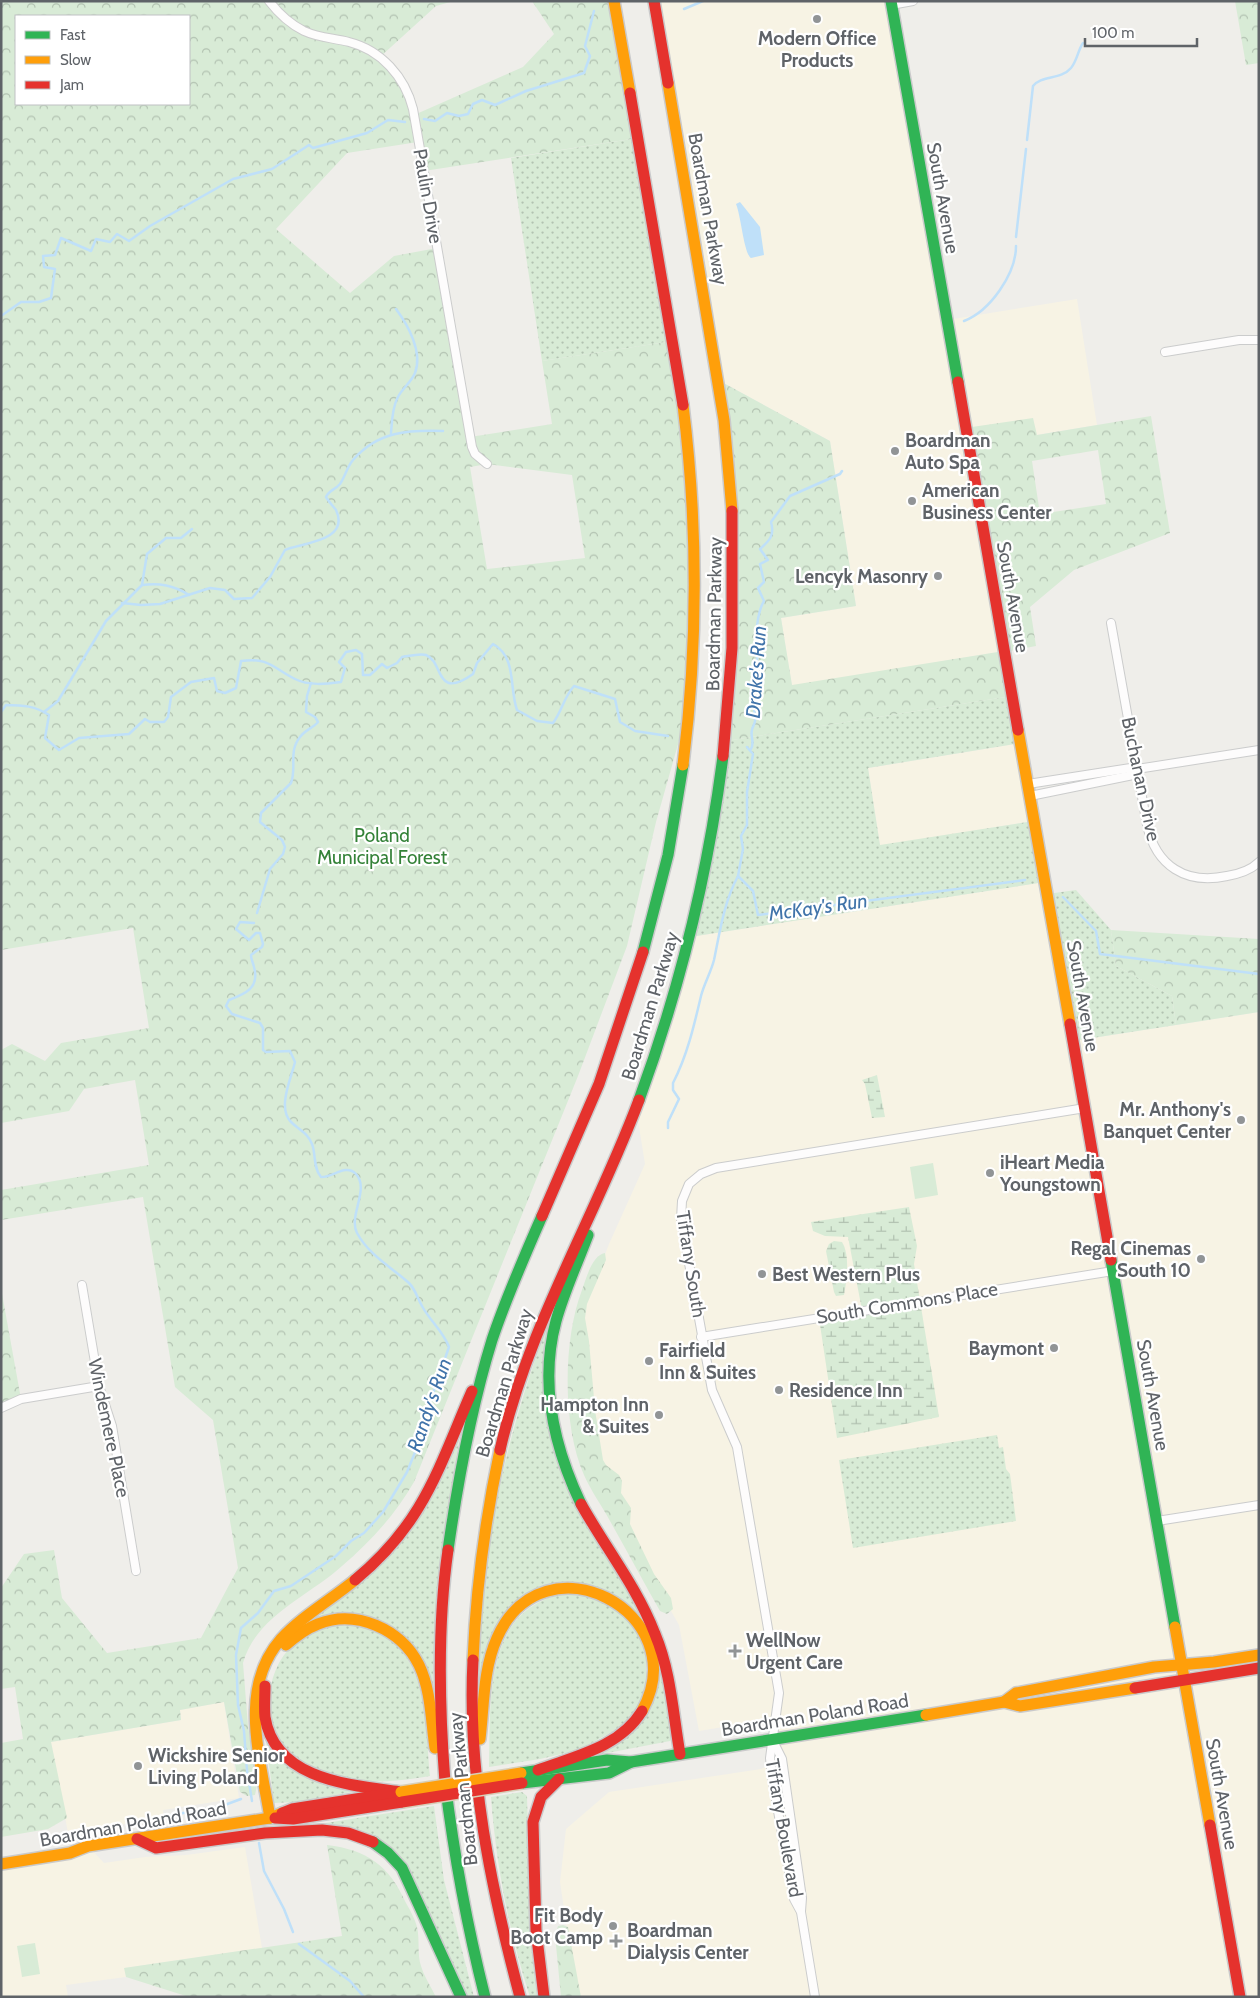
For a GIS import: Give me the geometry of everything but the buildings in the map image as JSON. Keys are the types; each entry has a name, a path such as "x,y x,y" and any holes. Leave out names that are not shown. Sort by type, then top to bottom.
{"main road":[{"name":"Boardman Parkway","path":"485,1997 460,1900 444,1792 440,1677 443,1592 459,1474 485,1364 508,1296 533,1234 583,1123 632,992 656,908 671,839 690,702 695,599 694,527 689,454 670,314 614,1"},
{"name":"Boardman Parkway","path":"520,1997 504,1941 490,1875 477,1764 470,1687 472,1630 477,1575 493,1480 506,1427 542,1319 636,1108 671,1005 702,884 728,726 734,610 732,513 725,422 654,1"},
{"name":"South Avenue","path":"891,3 1240,1997"},
{"path":"620,1145 555,1323 549,1360 549,1403 555,1438 566,1472 595,1527 638,1596 656,1635 664,1663 680,1754"},
{"path":"270,1818 254,1710 255,1692 261,1669 270,1651 283,1634 362,1575 395,1543 408,1527 430,1489 452,1434 485,1364"},
{"path":"477,1764 491,1655 504,1624 522,1605 548,1591 578,1588 601,1593 629,1611 638,1622 646,1637 654,1666 649,1696 638,1718 619,1736 595,1748 538,1770"},
{"path":"401,1797 335,1782 311,1774 288,1760 273,1739 265,1715 266,1680 271,1665 281,1650 291,1639 310,1626 338,1619 365,1621 393,1634 408,1648 418,1663 426,1688 444,1792"},
{"name":"Boardman Poland Road","path":"1004,1702 1016,1693 1154,1667 1259,1655"},
{"name":"Boardman Poland Road","path":"522,1778 538,1770 607,1760 631,1762 1004,1702 1020,1706 1259,1668"},
{"name":"Boardman Poland Road","path":"1,1864 70,1853 88,1846 270,1818 292,1809 401,1797 522,1778 559,1779 609,1773 631,1762"},
{"path":"544,1997 536,1930 534,1813 545,1790 559,1779"},
{"path":"137,1839 156,1848 311,1830 343,1833 371,1841 387,1852 402,1868 461,1997"}],"street":[{"name":"Paulin Drive","path":"269,1 285,18 304,31 348,41 369,50 388,63 405,87 413,109 472,447 475,454 487,464"},
{"path":"891,3 913,1"},
{"path":"1165,352 1239,340 1259,340"},
{"name":"Buchanan Drive","path":"1111,623 1149,835 1158,853 1172,868 1196,878 1216,878 1246,871 1259,862"},
{"path":"1029,790 1259,750"},
{"path":"1029,790 1137,770"},
{"name":"Tiffany South","path":"772,1740 779,1693 738,1453 733,1434 712,1390 681,1208 682,1197 689,1184 701,1174 716,1168 1085,1108"},
{"name":"South Commons Place","path":"702,1337 1113,1271"},
{"name":"Windemere Place","path":"82,1285 99,1386 112,1426 136,1571"},
{"path":"1,1408 21,1399 99,1386"},
{"path":"1157,1521 1259,1505"},
{"name":"Tiffany Boulevard","path":"772,1740 770,1758 772,1778 794,1899 801,1912"},
{"name":"Tiffany Boulevard","path":"772,1740 782,1759 802,1898 801,1912 816,1997"}],"shaded area":[{"path":"654,1 891,1 947,320 1077,299 1097,425 1036,435 1033,418 1005,651 792,686 781,618 856,606 830,441 718,380"},
{"path":"1021,743 1034,821 880,846 868,768"},
{"path":"1045,882 1073,1041 1259,1012 1259,1997 577,1997 560,1882 566,1829 609,1792 761,1769 782,1759 772,1739 778,1739 765,1720 699,1731 679,1625 622,1525 597,1465 581,1317 609,1244 645,1164 636,1108 690,937"},
{"path":"224,1702 239,1798 163,1810 164,1818 68,1833 51,1742 181,1720 180,1710"},
{"path":"88,1846 104,1863 245,1847 262,1948 125,1968 126,1977 66,1985 68,1997 1,1997 1,1864"}],"green space":[{"name":"Poland Municipal Forest","path":"1,1 454,1 436,6 380,57 394,71 414,115 523,67 554,34 532,1 614,1 638,138 424,171 418,142 347,153 276,229 350,293 394,256 437,248 470,437 552,424 542,361 673,341 690,470 690,702 656,822 627,946 578,1076 414,1482 391,1516 363,1547 329,1577 271,1620 259,1632 250,1647 243,1663 248,1726 257,1785 255,1795 247,1796 240,1792 224,1702 180,1710 181,1720 51,1742 67,1818 48,1829 1,1837 1,1743 23,1739 15,1687 1,1689 1,1588 24,1554 54,1550 62,1598 107,1653 201,1638 238,1568 213,1420 175,1387 143,1197 1,1220 1,1190 149,1165 135,1080 84,1089 69,1111 1,1123 1,1050 12,1044 45,1061 61,1043 149,1028 133,928 1,950","holes":["487,464 572,475 585,558 487,569 470,467"]},
{"path":"1235,1 1259,1 1259,63 1246,65"},
{"path":"638,138 673,341 542,361 511,158"},
{"path":"718,380 830,441 856,606 781,618 792,685 1004,651 965,428 1033,418 1037,435 1151,416 1170,533 1074,570 1030,607 1036,646 1005,652 1012,696 726,741 734,610","holes":["1098,450 1106,504 1040,514 1032,461"]},
{"path":"1012,696 1021,743 868,768 880,845 1034,821 1045,882 690,937 726,741"},
{"path":"1076,890 1111,930 1116,966 1172,996 1176,1025 1073,1041 1047,894"},
{"path":"1111,930 1259,939 1259,1012 1176,1025 1172,996 1116,966"},
{"path":"877,1075 885,1117 872,1118 865,1084 862,1080"},
{"path":"933,1163 938,1195 915,1199 910,1167"},
{"path":"909,1207 917,1246 914,1264 939,1417 837,1438 819,1318 862,1310 848,1237 825,1236 813,1231 811,1222"},
{"path":"834,1241 842,1242 845,1247 847,1260 844,1295 836,1296 826,1251 829,1244"},
{"path":"605,1253 606,1260 587,1304 585,1318 595,1410 603,1460 606,1465 619,1475 622,1481 621,1493 631,1508 630,1524 654,1574 671,1598 673,1609 667,1614 660,1611 587,1481 577,1455 572,1432 568,1382 568,1357 571,1333 576,1310 588,1274 596,1258"},
{"path":"1,1288 21,1399 1,1408"},
{"path":"549,1321 548,1424 647,1621 581,1585 516,1606 477,1691 483,1587 495,1508 509,1445 527,1383"},
{"path":"460,1435 442,1560 436,1622 433,1685 430,1685 380,1623 307,1625 366,1577"},
{"path":"997,1435 999,1448 1003,1447 1006,1469 1010,1474 1016,1521 853,1548 839,1460"},
{"path":"573,1593 600,1598 629,1618 646,1646 646,1695 628,1723 579,1750 540,1759 489,1767 492,1684 498,1658 507,1634 522,1614 543,1600"},
{"path":"335,1625 357,1626 370,1629 390,1639 404,1654 414,1671 421,1691 425,1712 430,1776 373,1782 346,1778 299,1762 286,1751 277,1737 270,1705 275,1671 283,1657 294,1644 308,1635"},
{"path":"662,1663 672,1737 670,1741 597,1755 620,1741 658,1664"},
{"path":"264,1726 303,1776 352,1792 296,1802 274,1803"},
{"path":"522,1792 527,1796 531,1948 537,1997 530,1997 522,1973 504,1898 496,1848 491,1797"},
{"path":"434,1806 444,1880 474,1997 465,1997 403,1862 313,1825"},
{"path":"327,1845 341,1847 365,1856 384,1869 392,1879 415,1921 418,1932 421,1966 436,1997 189,1997 126,1977 124,1968 342,1936"},
{"path":"558,1926 568,1927 581,1997 561,1997 555,1935"},
{"path":"35,1943 40,1974 22,1977 17,1946"}],"water":[{"path":"740,202 760,227 764,255 751,258 746,250 736,204"}],"waterway":[{"path":"684,9 703,1"},
{"path":"424,119 435,121 447,113 459,116 468,114 473,104 482,100 495,105 526,91 584,73 590,56 585,46 594,11"},
{"name":"Drake's Run","path":"1027,140 1033,86 1041,80 1067,72 1073,65 1083,43"},
{"path":"1,316 21,302 39,302 51,298 55,269 44,267 43,256 55,255 61,238 91,251 96,239 110,242 117,234 129,241 150,226 233,179 272,169 309,145 313,148 367,133 388,120 405,122"},
{"name":"Drake's Run","path":"1016,237 1026,149"},
{"name":"Drake's Run","path":"964,321 983,309 1000,290 1012,268 1016,246"},
{"path":"391,433 395,403 413,377 417,365 416,348 413,339 396,309"},
{"path":"122,603 160,604 210,588 225,590 234,599 252,598 270,577 285,550 321,539 330,535 336,529 339,521 336,510 326,497 340,484 353,460 363,450 373,443 394,434 418,431 443,431"},
{"name":"Drake's Run","path":"751,749 753,744 752,729 755,720 754,704 757,658 760,654 756,646 757,626 764,601 758,588 764,582 760,564 768,560 760,549 772,535 771,522 790,496 840,474 842,471"},
{"path":"44,712 58,701 106,621 142,585 147,554 166,538 181,538 192,529"},
{"path":"142,585 155,584 166,586 189,595"},
{"name":"Drake's Run","path":"1,712 6,705 18,705 34,708 49,715 45,738 59,750 79,738 129,734 145,719 150,722 164,722 168,717 171,697 191,682 214,678 217,691 225,693 236,688 241,661 265,662 300,681 324,684 341,682 345,668 339,662 346,652 356,650 362,654 363,675 370,675 382,664 387,668 397,663 402,657 424,654 432,659 446,682 452,683 461,681 473,674 477,663 493,644 501,650 509,665 517,710 537,721 553,723 574,686 615,699 620,722 635,731 668,736"},
{"name":"Randy's Run","path":"257,913 270,869 283,854 285,847 282,840 260,822 261,813 291,783 293,777 293,754 296,743 302,735 318,722 315,717 306,712 307,696 311,683"},
{"name":"McKay's Run","path":"747,747 753,754 747,792 747,825 741,836 743,849 738,876 753,891 758,915 1025,880"},
{"path":"668,1128 668,1122 679,1099 673,1090 673,1083 690,1041 702,991 714,960 726,906 738,876"},
{"name":"McKay's Run","path":"1063,897 1096,931 1100,954 1259,974"},
{"name":"Randy's Run","path":"252,1801 244,1731 238,1705 236,1655 241,1628 258,1613 274,1591 291,1586 336,1556 351,1541 364,1533 383,1512 407,1472 418,1445 424,1419 449,1347 411,1286 374,1254 357,1233 355,1219 361,1187 360,1180 356,1174 352,1171 343,1170 321,1177 318,1173 310,1140 287,1116 285,1109 286,1093 295,1062 290,1051 266,1052 263,1050 263,1028 260,1023 232,1014 226,1006 229,1000 250,989 255,980 251,955 262,947 260,933 256,933 249,940 236,929 240,922 254,923"},
{"path":"167,1816 222,1806 241,1799"},
{"name":"Randy's Run","path":"259,1843 264,1871 284,1909 293,1932"},
{"name":"Randy's Run","path":"299,1944 350,1981 364,1997"}],"traffic: fast":[{"path":"891,1 958,382"},
{"path":"639,1100 667,1016 691,930 709,844 723,756"},
{"path":"643,952 668,855 683,765"},
{"path":"448,1550 466,1444 484,1366 503,1309 542,1216"},
{"path":"581,1504 571,1482 557,1438 549,1392 549,1368 556,1321 588,1235"},
{"path":"1111,1260 1175,1627"},
{"path":"521,1773 607,1760 631,1762 926,1715"},
{"path":"522,1783 609,1773 631,1762"},
{"path":"445,1782 472,1944 485,1997"},
{"path":"373,1842 388,1853 402,1868 461,1997"}],"traffic: slow":[{"path":"614,1 630,93"},
{"path":"668,83 724,420 732,511"},
{"path":"683,405 694,540 694,630 683,765"},
{"path":"1018,730 1070,1024"},
{"path":"473,1660 476,1607 482,1555 500,1450"},
{"path":"270,1818 256,1726 256,1702 259,1680 268,1659 281,1639 307,1615 355,1580"},
{"path":"480,1739 489,1662 497,1638 519,1607 547,1591 577,1589 607,1598 632,1617 649,1643 653,1675 642,1711"},
{"path":"286,1645 309,1628 333,1620 362,1621 376,1625 389,1632 411,1652 423,1675 428,1695 435,1748"},
{"path":"1175,1627 1210,1825"},
{"path":"1004,1702 1016,1693 1154,1667 1214,1662 1259,1655"},
{"path":"926,1715 1004,1702 1020,1706 1135,1688"},
{"path":"401,1792 521,1773"},
{"path":"1,1864 70,1853 88,1846 270,1818 282,1813"}],"traffic: jam":[{"path":"654,1 668,83"},
{"path":"630,93 683,405"},
{"path":"958,382 1018,730"},
{"path":"723,756 732,648 732,511"},
{"path":"542,1216 599,1084 643,952"},
{"path":"1070,1024 1111,1260"},
{"path":"500,1450 512,1404 527,1360 622,1144 639,1100"},
{"path":"355,1580 398,1537 413,1516 438,1470 472,1391"},
{"path":"581,1504 630,1584 655,1634 665,1663 680,1754"},
{"path":"445,1782 440,1666 442,1607 448,1550"},
{"path":"473,1660 472,1703 474,1745 483,1830 509,1956 520,1997"},
{"path":"1135,1688 1259,1668"},
{"path":"265,1686 265,1717 272,1738 283,1754 299,1767 318,1776 338,1782 401,1792"},
{"path":"538,1770 582,1755 609,1742 633,1723 642,1711"},
{"path":"544,1997 536,1930 533,1822 541,1797 559,1779"},
{"path":"402,1802 522,1783"},
{"path":"282,1813 292,1809 394,1793"},
{"path":"275,1818 293,1819 402,1802"},
{"path":"1210,1825 1240,1997"},
{"path":"137,1839 156,1848 265,1833 322,1830 348,1833 373,1842"}],"place":[{"name":"Modern Office Products","path":"817,19"},
{"name":"Boardman Auto Spa","path":"895,451"},
{"name":"American Business Center","path":"912,501"},
{"name":"Lencyk Masonry","path":"938,576"},
{"name":"Mr. Anthony's Banquet Center","path":"1241,1120"},
{"name":"iHeart Media Youngstown","path":"990,1173"},
{"name":"Regal Cinemas South 10","path":"1201,1259"},
{"name":"Best Western Plus","path":"762,1274"},
{"name":"Baymont","path":"1054,1348"},
{"name":"Fairfield Inn & Suites","path":"649,1361"},
{"name":"Residence Inn","path":"779,1390"},
{"name":"Hampton Inn & Suites","path":"659,1415"},
{"name":"WellNow Urgent Care","path":"735,1651"},
{"name":"Wickshire Senior Living Poland","path":"138,1766"},
{"name":"Fit Body Boot Camp","path":"613,1926"},
{"name":"Boardman Dialysis Center","path":"616,1941"}]}
